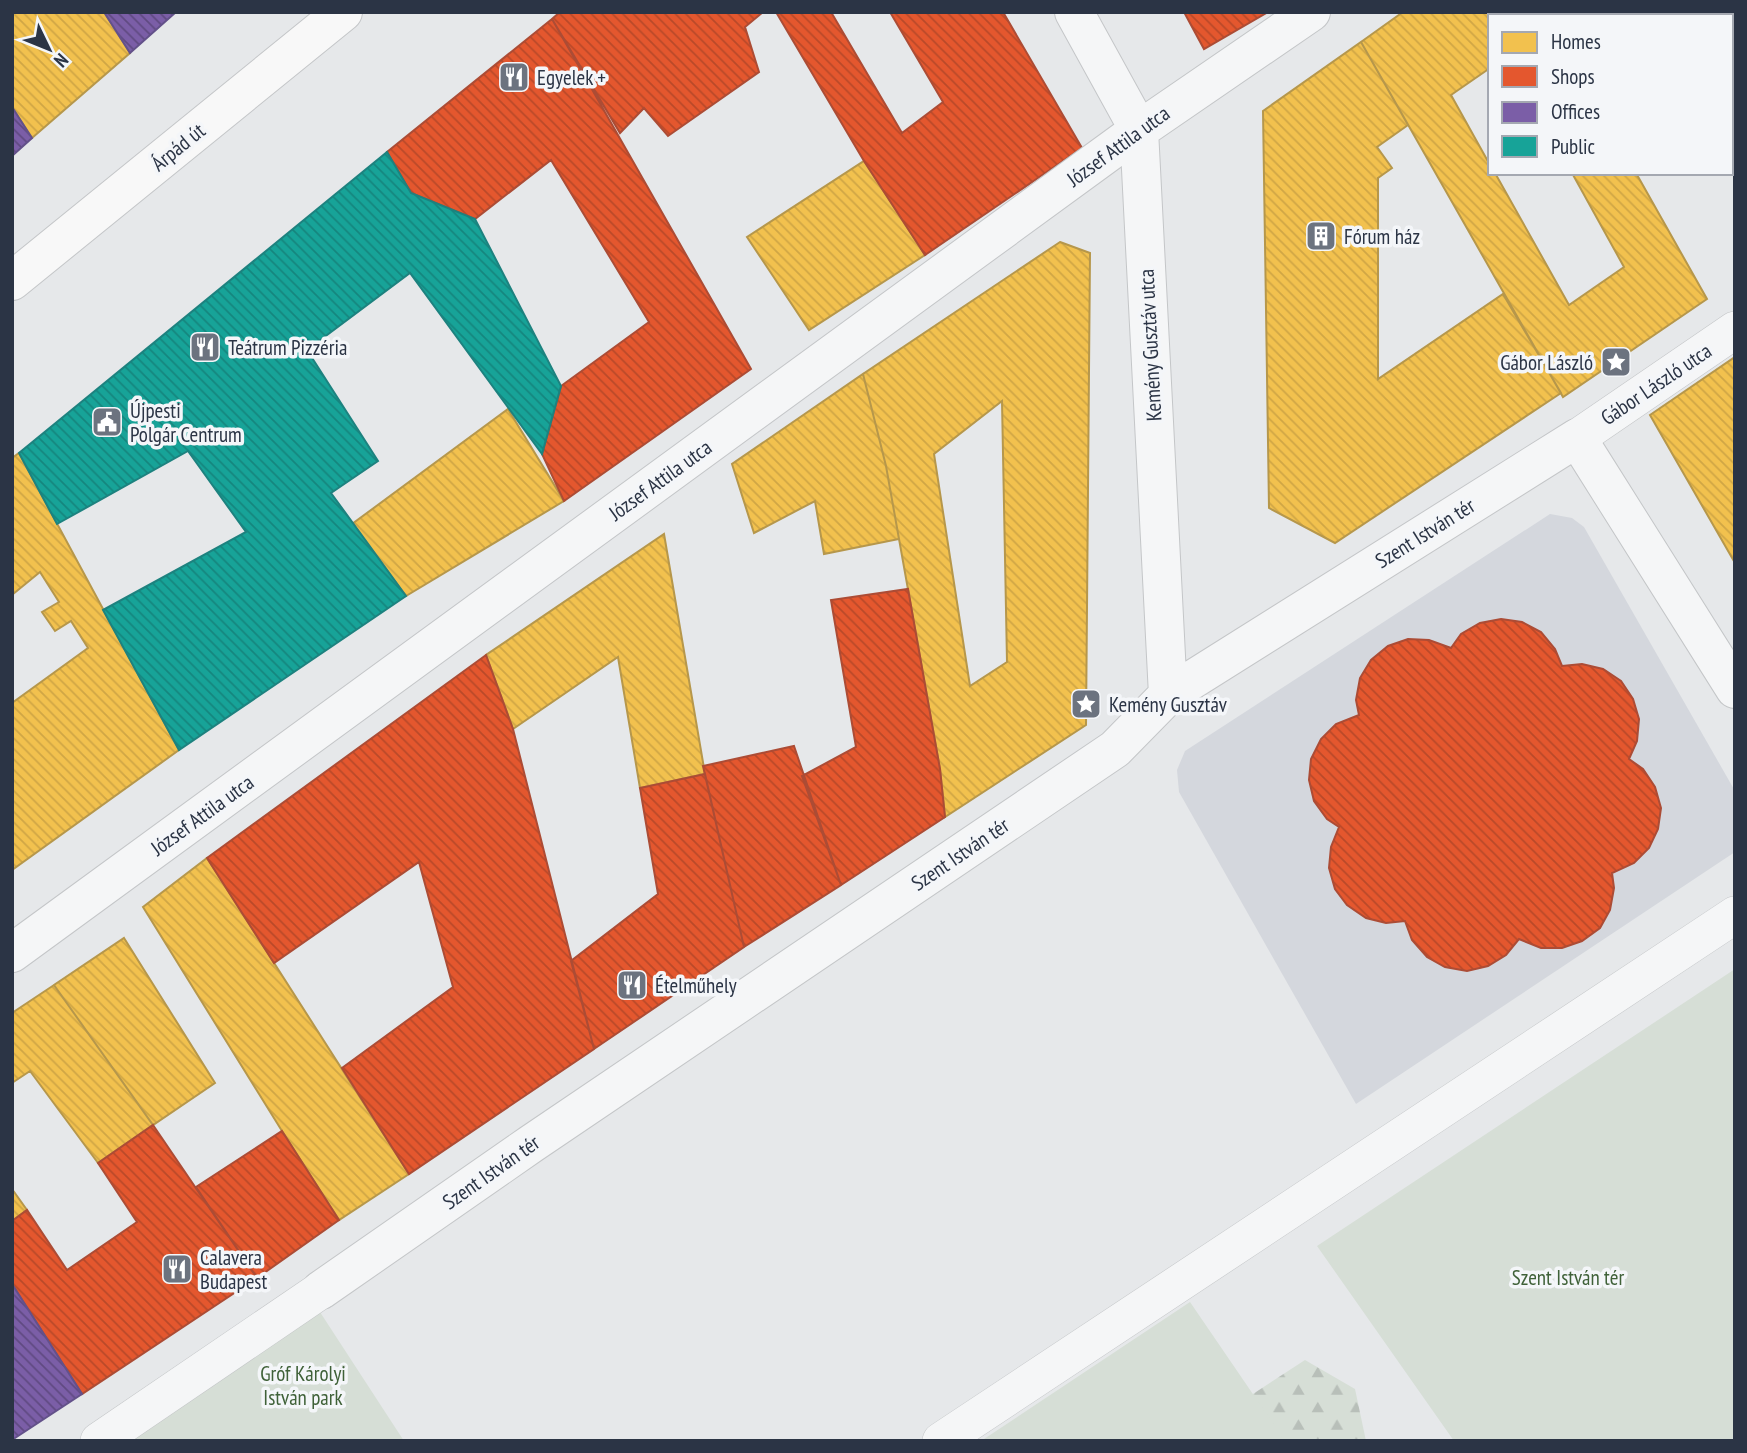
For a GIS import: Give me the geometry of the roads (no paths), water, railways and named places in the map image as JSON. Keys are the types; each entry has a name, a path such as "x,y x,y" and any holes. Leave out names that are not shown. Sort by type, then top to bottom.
{"main road":[{"name":"Árpád út","path":"12,282 343,12"}],"street":[{"name":"Kemény Gusztáv utca","path":"1074,12 1139,130 1168,695"},
{"name":"József Attila utca","path":"12,953 1139,130 1311,12"},
{"name":"Gábor László utca","path":"1577,438 1735,330"},
{"name":"Szent István tér","path":"99,1441 542,1136 1115,749 1168,695 1577,438"},
{"path":"1577,438 1735,689"},
{"path":"941,1441 1735,915"}],"place":[{"name":"Egyelek +","path":"514,77"},
{"name":"Fórum ház","path":"1321,236"},
{"name":"Teátrum Pizzéria","path":"205,347"},
{"name":"Gábor László","path":"1616,362"},
{"name":"Újpesti Polgár Centrum","path":"107,422"},
{"name":"Kemény Gusztáv","path":"1086,704"},
{"name":"Ételműhely","path":"632,985"},
{"name":"Calavera Budapest","path":"177,1269"}],"park label":[{"name":"Gróf Károlyi István park","path":"303,1385"}]}
